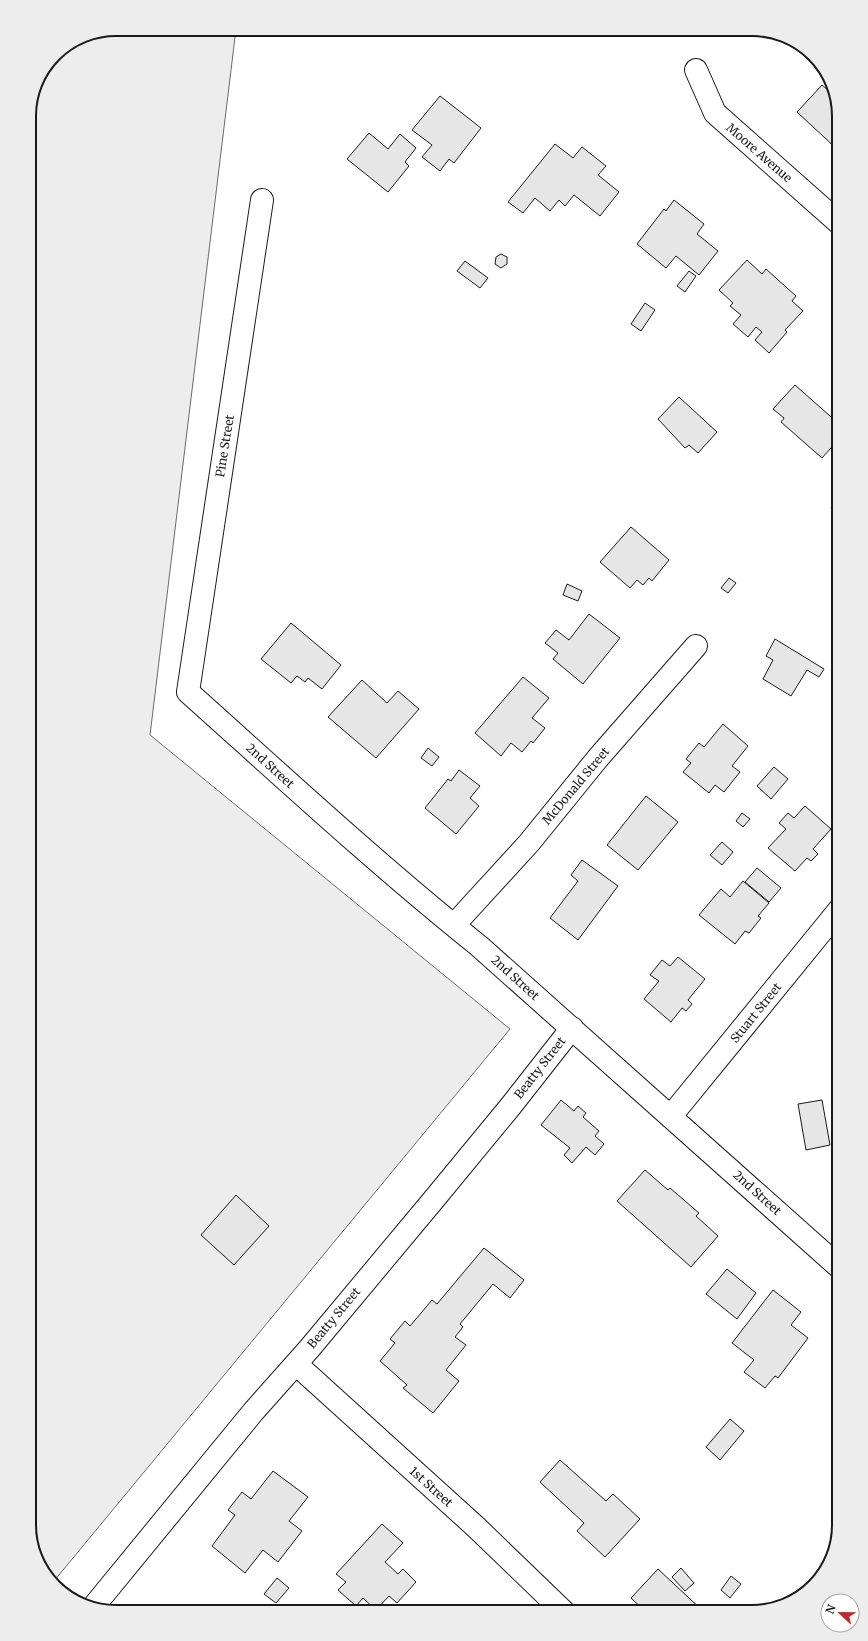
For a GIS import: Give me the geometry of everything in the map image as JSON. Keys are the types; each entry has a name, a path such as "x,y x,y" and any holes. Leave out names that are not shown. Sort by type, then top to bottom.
{"street":[{"name":"Moore Avenue","path":"696,70 714,113 832,217"},
{"name":"Pine Street","path":"188,692 262,200"},
{"name":"McDonald Street","path":"454,925 529,843 598,758 696,646"},
{"name":"2nd Street","path":"188,692 367,852 479,946 572,1028 832,1261"},
{"name":"Stuart Street","path":"671,1116 832,919"},
{"name":"Beatty Street","path":"97,1602 253,1412 296,1364 510,1107 572,1028"},
{"name":"1st Street","path":"296,1364 476,1528 557,1605"}],"shaded area":[{"path":"110,36 235,36 150,735 510,1029 56,1579 42,1556 36,1531 36,110 42,85 52,67 71,49 85,42"}],"building":[{"path":"822,85 827,90 832,116 832,144 797,112"},
{"path":"440,96 481,128 454,163 449,159 440,171 422,157 432,145 412,130"},
{"path":"369,133 388,149 400,134 416,148 405,162 409,166 388,192 347,159"},
{"path":"555,144 573,158 582,147 606,166 598,175 619,192 600,216 574,195 565,206 559,200 550,211 535,198 523,213 508,202"},
{"path":"674,200 704,224 697,234 718,251 699,275 676,256 666,268 637,244 664,209 666,211"},
{"path":"501,254 507,257 507,264 501,268 495,264 496,257"},
{"path":"747,260 762,274 766,269 796,296 792,301 803,311 785,330 787,332 769,353 755,340 762,332 756,327 748,337 733,324 741,315 730,306 733,303 719,290"},
{"path":"465,261 488,278 480,288 457,271"},
{"path":"689,271 696,276 685,292 677,286"},
{"path":"645,303 655,310 641,331 631,324"},
{"path":"795,385 832,418 832,447 822,458 781,422 784,418 773,409"},
{"path":"679,397 717,432 698,453 689,445 685,448 658,419"},
{"path":"631,527 669,560 652,581 649,578 643,585 637,580 630,588 600,562"},
{"path":"729,578 736,583 728,593 721,588"},
{"path":"567,584 582,591 578,601 563,595"},
{"path":"589,614 620,638 583,684 553,659 558,653 545,643 556,630 569,640"},
{"path":"291,623 341,665 322,689 308,678 305,682 297,676 291,683 261,659"},
{"path":"775,639 824,669 819,677 807,670 791,696 763,679 773,660 766,656"},
{"path":"523,677 549,698 532,718 545,728 533,743 531,741 522,752 511,743 501,756 475,733"},
{"path":"362,680 387,703 398,691 419,709 376,758 328,717"},
{"path":"723,724 748,746 732,766 740,772 724,792 715,785 709,793 683,772 691,763 686,759 699,743 704,747"},
{"path":"428,748 439,757 432,766 421,758"},
{"path":"774,767 788,779 771,799 757,786"},
{"path":"459,770 480,786 470,798 479,806 456,834 425,808 448,779 451,781"},
{"path":"646,796 678,822 638,870 607,845"},
{"path":"805,806 831,829 813,849 818,854 811,861 807,858 795,871 768,848 786,829 779,823 788,813 794,818"},
{"path":"742,813 750,819 743,827 736,821"},
{"path":"722,842 733,852 722,865 710,855"},
{"path":"582,860 618,886 578,940 550,918 578,881 571,875"},
{"path":"757,868 781,888 769,902 745,882"},
{"path":"743,881 769,903 758,916 761,918 749,933 745,931 735,944 699,915 721,889 730,897"},
{"path":"678,957 705,979 688,1000 692,1004 686,1011 682,1008 671,1022 644,999 659,981 650,975 662,960 670,966"},
{"path":"561,1100 574,1111 578,1106 586,1113 583,1117 599,1131 595,1136 604,1144 595,1155 586,1147 572,1163 564,1155 570,1148 541,1125"},
{"path":"822,1100 830,1145 806,1150 798,1104"},
{"path":"645,1170 668,1190 670,1188 699,1213 696,1216 718,1236 691,1267 617,1201"},
{"path":"236,1195 269,1226 234,1265 201,1235"},
{"path":"484,1248 524,1280 510,1298 493,1284 460,1324 463,1327 455,1337 466,1345 446,1370 459,1381 433,1413 403,1388 407,1385 380,1361 395,1343 390,1339 405,1321 410,1326 432,1300 437,1304"},
{"path":"727,1269 756,1293 737,1319 706,1294"},
{"path":"773,1290 801,1312 791,1325 808,1338 778,1378 775,1376 765,1388 744,1372 754,1360 732,1343"},
{"path":"730,1419 744,1431 720,1460 706,1447"},
{"path":"560,1460 606,1501 613,1494 640,1519 605,1557 577,1531 584,1523 540,1482"},
{"path":"273,1471 308,1497 289,1521 302,1531 278,1562 263,1550 245,1573 212,1546 235,1515 228,1510 242,1492 251,1499"},
{"path":"382,1524 403,1543 385,1562 398,1574 403,1569 416,1582 397,1603 389,1596 381,1605 371,1605 363,1598 357,1605 355,1605 338,1590 346,1582 336,1574"},
{"path":"681,1568 694,1583 685,1591 672,1577"},
{"path":"658,1569 697,1605 639,1605 631,1598"},
{"path":"731,1576 741,1584 730,1598 721,1590"},
{"path":"277,1578 289,1588 276,1603 264,1594"}]}
